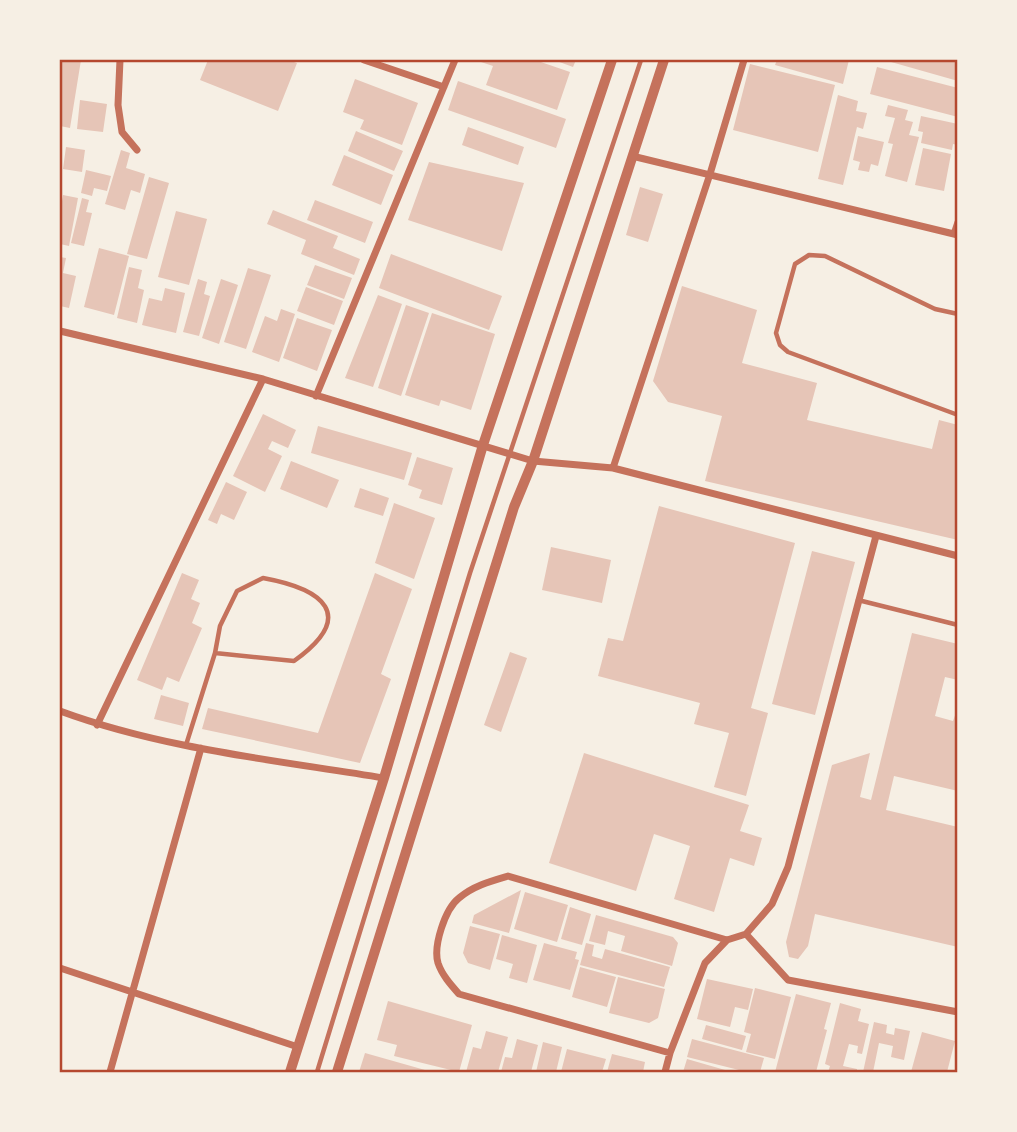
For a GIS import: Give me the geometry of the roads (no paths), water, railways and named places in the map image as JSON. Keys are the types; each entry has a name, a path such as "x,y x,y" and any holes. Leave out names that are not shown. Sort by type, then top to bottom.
{"street":[{"path":"120,60 118,105 122,132 137,150"},
{"path":"364,60 444,87"},
{"path":"316,396 455,60"},
{"path":"290,1073 384,778 483,445 612,60"},
{"path":"337,1073 514,507 533,461 664,60"},
{"path":"613,468 710,174 744,60"},
{"path":"632,156 956,235 957,222"},
{"path":"60,331 263,379 533,461 613,468 957,556"},
{"path":"97,725 263,379"},
{"path":"665,1073 670,1053 705,963 727,940 746,934 772,904 788,867 876,536"},
{"path":"60,711 97,725 186,745 384,778"},
{"path":"110,1073 201,748"},
{"path":"670,1053 459,995 449,983 438,961 440,929 457,899 485,883 508,876 727,940"},
{"path":"746,934 788,980 957,1012"},
{"path":"60,968 298,1047"}],"lane":[{"path":"317,1073 466,587 641,60"},
{"path":"957,314 935,309 825,256 809,255 795,264 776,333 780,345 788,352 957,415"},
{"path":"186,745 215,653 220,625 237,591 263,578 286,582 311,592 326,607 326,632 314,646 294,661 215,653"},
{"path":"858,600 957,625"}]}
